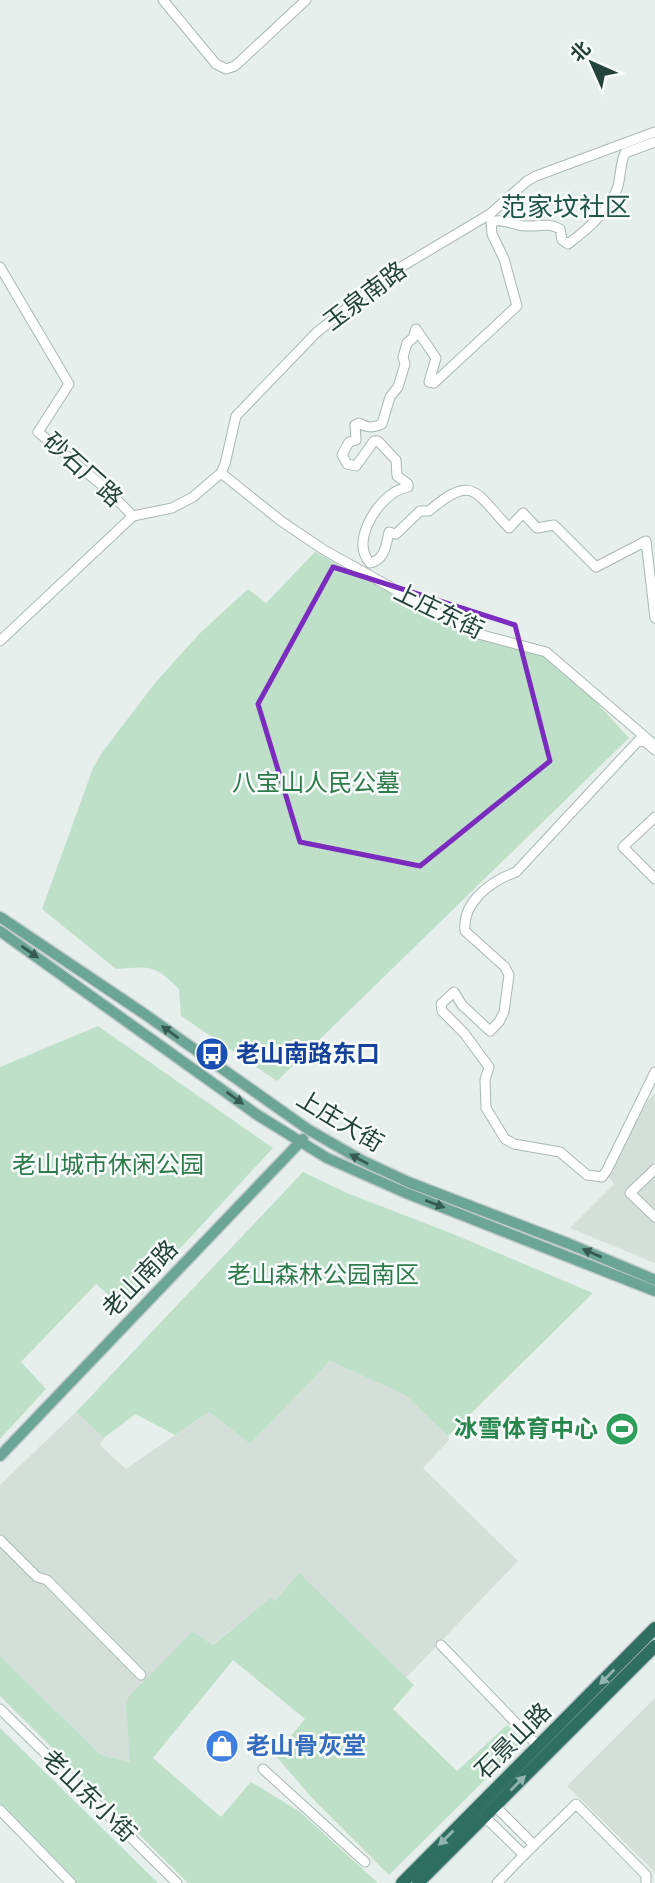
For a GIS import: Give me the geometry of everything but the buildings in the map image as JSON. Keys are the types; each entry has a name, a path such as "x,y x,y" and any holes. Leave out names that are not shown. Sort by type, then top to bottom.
{"highway":[{"name":"石景山路","path":"410,1882 538,1746 655,1628"},
{"name":"石景山路","path":"410,1882 485,1817 655,1646"}],"main road":[{"name":"上庄大街","path":"0,917 143,1013 309,1130 363,1161 396,1177 568,1243 655,1280"},
{"name":"上庄大街","path":"0,931 256,1114 327,1158 406,1193 655,1291"},
{"name":"老山南路","path":"0,1456 301,1143 309,1130"}],"street":[{"path":"163,0 216,64 226,69 235,66 306,0"},
{"name":"玉泉南路","path":"221,473 236,416 316,333 391,273 476,224 536,176 655,132"},
{"path":"655,142 625,153 619,168 618,187 611,202 568,244 562,240 560,229 550,224 526,226 498,220 491,222 492,234 504,259 517,306 434,383 429,382 429,375 436,358 416,329 413,338 407,343 403,357 405,364 398,387 390,397 382,424 375,427 359,423 355,425 356,440 349,442 342,455 347,464 356,466 374,441 378,441 396,460 397,476 408,484 408,487 392,493 364,532 363,550 370,563 376,562 386,551 389,533 396,534 421,511 429,511 449,494 465,488 474,490 509,528 523,513 537,528 554,525 596,567 646,541 655,618"},
{"name":"砂石厂路","path":"0,267 69,384 38,432 104,486 133,516 0,641"},
{"path":"133,516 172,508 193,497 221,473"},
{"name":"上庄东街","path":"221,473 281,521 324,550 471,632 547,652 655,748"},
{"path":"655,748 639,740 516,872 493,882 467,911 465,931 505,967 509,975 504,1012 495,1028 490,1031 462,1005 454,992 441,1004 442,1011 464,1033 489,1067 485,1080 486,1108 505,1139 514,1144 560,1152 587,1175 602,1177 607,1170 655,1072"},
{"path":"655,817 623,847 655,879"},
{"path":"655,1168 631,1193 655,1217"},
{"path":"0,1539 37,1577 47,1580 141,1675"},
{"path":"441,1645 538,1746"},
{"name":"老山东小街","path":"0,1709 177,1883"},
{"path":"263,1769 365,1862"},
{"path":"496,1883 576,1804 646,1875 646,1883"},
{"path":"495,1806 534,1845"},
{"path":"0,1810 71,1883"},
{"path":"485,1817 524,1855"}],"highlighted area":[{"path":"333,567 515,625 550,761 420,866 300,842 258,704"}],"shaded area":[{"path":"655,1094 655,1263 570,1228 614,1184 608,1176 648,1100"},
{"path":"330,1361 405,1395 448,1436 449,1440 423,1468 518,1561 406,1678 298,1574 275,1601 269,1599 212,1645 126,1705 131,1762 101,1755 0,1656 0,1485 76,1412 104,1438 100,1445 126,1469 209,1412 250,1444"},
{"path":"655,1698 655,1872 567,1786"}],"green space":[{"name":"八宝山人民公墓","path":"315,552 465,634 539,652 587,692 629,738 277,1081 181,1016 179,989 163,975 150,968 116,969 42,909 93,768 155,683 200,633 248,589 266,603"},
{"name":"老山城市休闲公园","path":"98,1026 273,1148 124,1309 96,1284 21,1362 46,1389 0,1439 0,1067"},
{"name":"老山森林公园南区","path":"303,1172 347,1193 593,1293 448,1436 405,1395 330,1361 250,1444 209,1412 175,1435 135,1414 104,1438 76,1412"},
{"path":"299,1573 414,1685 393,1709 457,1771 507,1725 524,1741 389,1875 312,1798 275,1755 305,1719 233,1660 153,1758 221,1817 251,1782 300,1812 378,1883 188,1883 0,1696 0,1656 101,1755 130,1762 126,1705 129,1696 192,1632 213,1645 270,1598 275,1601"},
{"path":"0,1728 158,1883 76,1883 0,1804"}],"place":[{"name":"老山南路东口","path":"212,1054"},
{"name":"冰雪体育中心","path":"622,1429"},
{"name":"老山骨灰堂","path":"222,1746"}],"district":[{"name":"范家坟社区","path":"566,207"}]}
